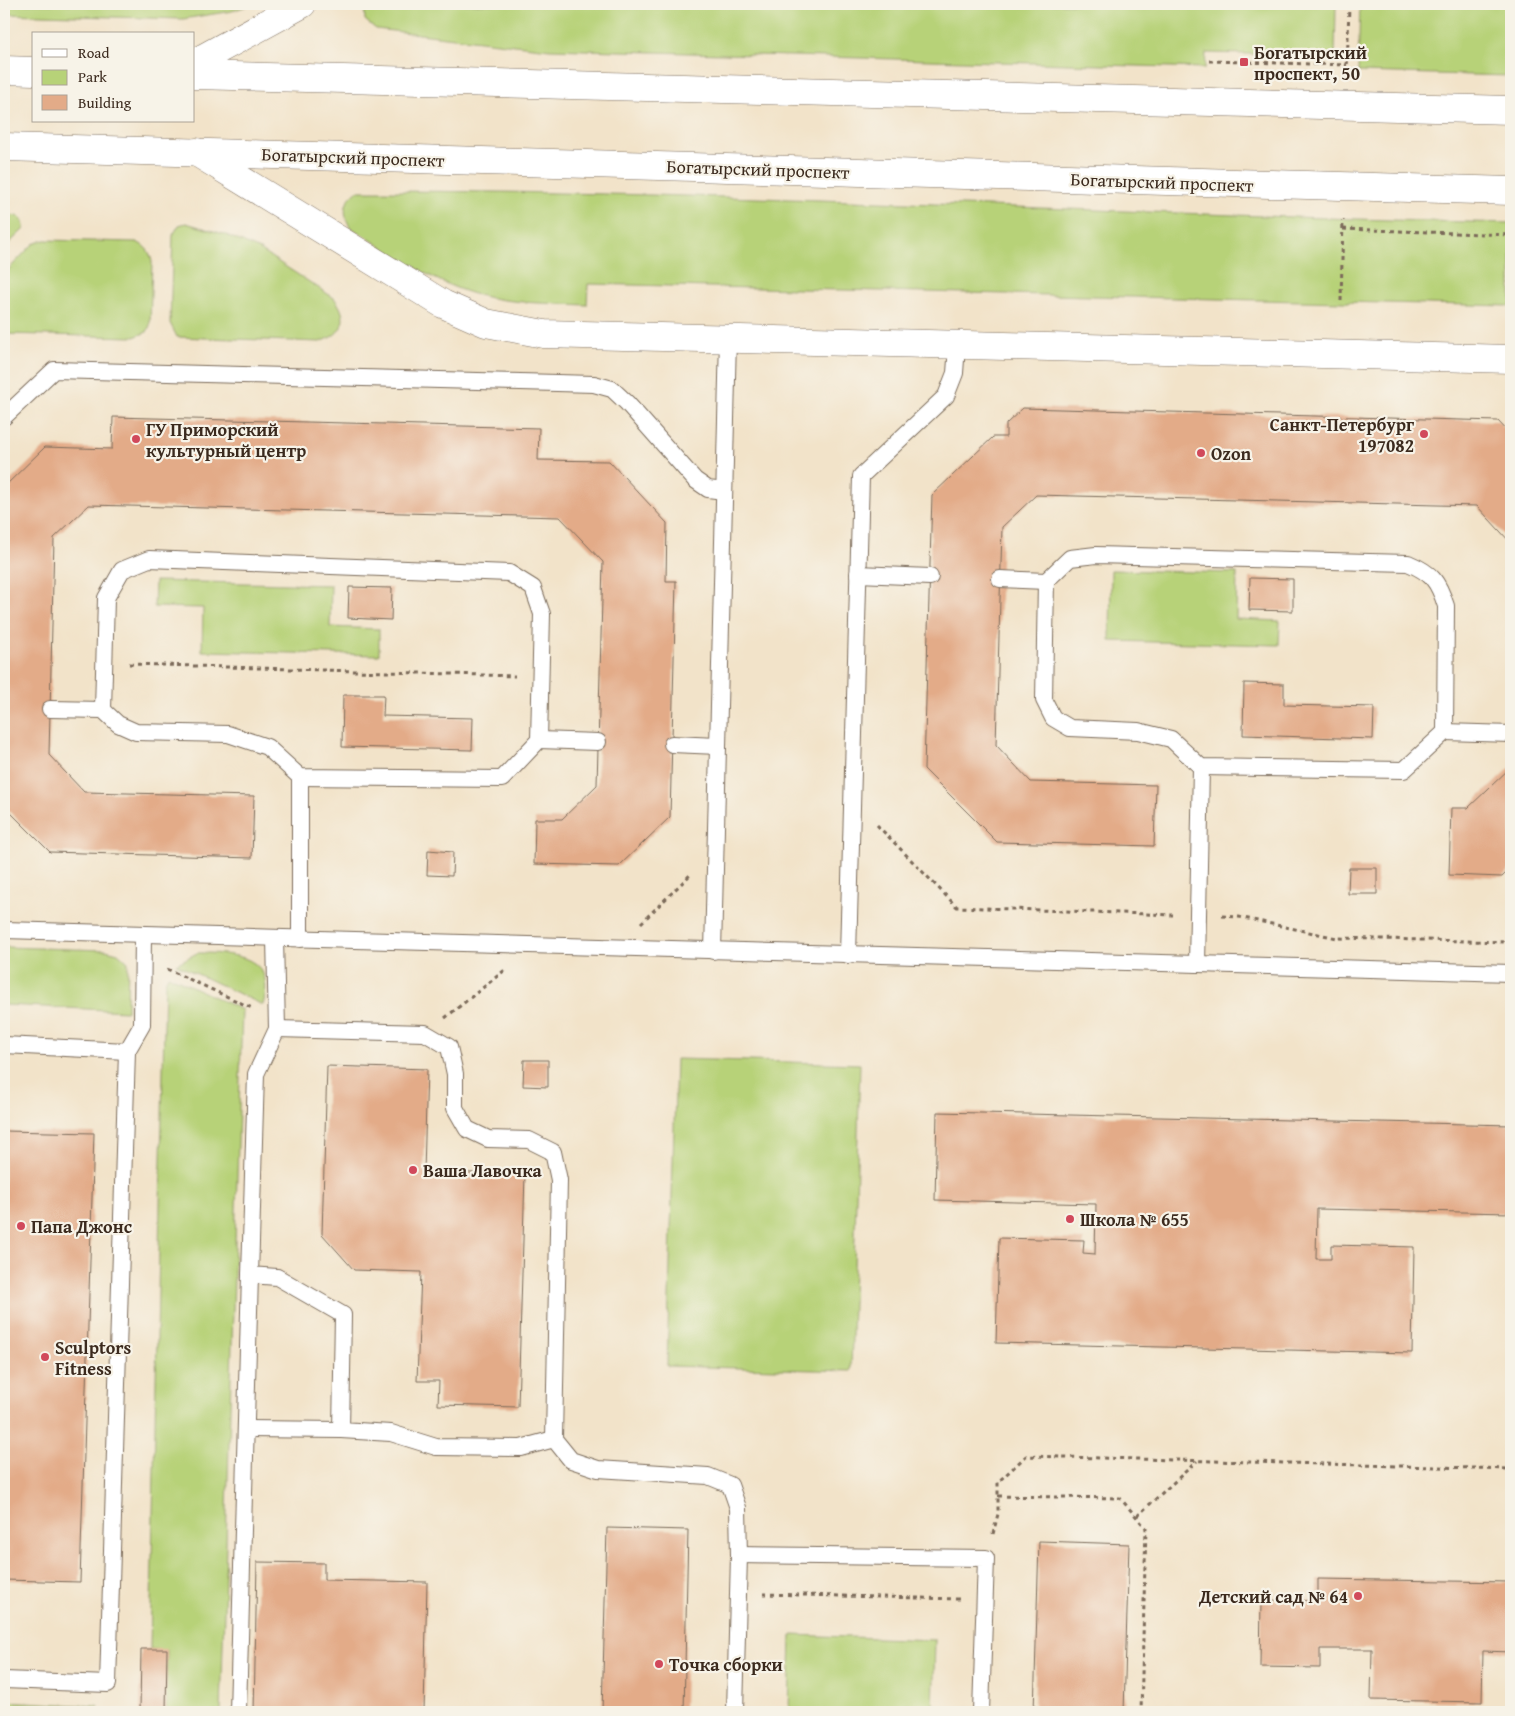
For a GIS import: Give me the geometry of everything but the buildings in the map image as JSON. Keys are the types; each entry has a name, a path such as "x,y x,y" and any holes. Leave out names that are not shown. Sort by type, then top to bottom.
{"main road":[{"path":"195,62 302,4"},
{"path":"4,70 32,71"},
{"path":"195,75 1511,110"},
{"name":"Богатырский проспект","path":"4,148 196,152 1511,192"},
{"path":"196,152 443,304 486,323 544,334 1511,359"}],"lane":[{"path":"714,951 728,338"},
{"path":"848,955 861,476 946,396 955,372 956,346"},
{"path":"4,417 54,370 594,384 612,390 627,403 695,480 708,489 724,491"},
{"path":"1445,732 1446,606 1440,586 1426,571 1408,563 1096,555 1070,558 1046,581 1044,700 1053,718 1070,728 1138,731 1171,739 1201,767 1404,770 1445,732 1511,734"},
{"path":"50,709 103,710 118,724 136,732 228,734 267,747 300,777 502,779 539,740 542,614 533,588 508,573 149,559 122,570 106,598 103,710"},
{"path":"858,574 930,576"},
{"path":"1000,579 1046,581"},
{"path":"539,740 598,742"},
{"path":"672,744 718,746"},
{"path":"1197,964 1201,767"},
{"path":"300,777 300,939"},
{"path":"4,930 1511,973"},
{"path":"4,1680 108,1684 126,1051 142,1025 143,934"},
{"path":"238,1712 256,1074 277,1030 276,938"},
{"path":"277,1030 425,1033 449,1047 455,1074 455,1108 467,1129 488,1139 529,1140 553,1152 560,1180 554,1439 571,1460 598,1469 708,1476 730,1485 738,1508 739,1555 735,1711"},
{"path":"4,1045 126,1051"},
{"path":"250,1275 277,1277 343,1315 341,1430"},
{"path":"246,1429 341,1430 391,1433 436,1448 521,1448 554,1439"},
{"path":"739,1555 986,1558 981,1712"}],"path":[{"path":"1347,72 1349,4"},
{"path":"1209,61 1347,65"},
{"path":"1341,301 1343,220"},
{"path":"1343,229 1511,235"},
{"path":"104,663 540,676"},
{"path":"852,799 957,907 1239,917 1337,938 1508,942 1511,939"},
{"path":"615,948 716,850"},
{"path":"425,1033 538,945"},
{"path":"143,958 254,1009 277,1030"},
{"path":"986,1558 998,1514 998,1482 1026,1456 1511,1469"},
{"path":"1136,1516 1197,1460"},
{"path":"998,1496 1120,1498 1146,1528 1141,1712"},
{"path":"738,1594 985,1600"},
{"path":"735,1711 833,1712"}],"green space":[{"path":"4,4 253,4 232,11 183,19 4,14"},
{"path":"364,4 1336,4 1335,56 1206,53 1205,68 550,49 376,29 365,20"},
{"path":"1360,4 1511,4 1511,76 1358,72"},
{"path":"357,191 646,195 1511,223 1511,306 588,284 587,305 516,301 474,294 441,281 410,265 350,227 345,212 349,199"},
{"path":"4,215 21,218 24,229 4,248"},
{"path":"186,223 224,234 260,250 334,298 342,312 343,319 339,330 335,335 320,342 177,337 170,323 173,235 179,225"},
{"path":"44,240 137,242 145,248 149,252 152,262 150,325 147,332 134,337 4,334 4,274 33,244"},
{"path":"1111,570 1237,573 1236,619 1280,621 1279,645 1110,641"},
{"path":"155,581 331,585 330,627 379,629 379,655 202,651 203,608 154,607"},
{"path":"4,947 106,950 118,953 128,962 127,1011 4,1005"},
{"path":"197,953 238,956 249,960 258,967 264,976 266,988 263,1005 176,964"},
{"path":"168,975 242,1010 221,1712 166,1712 167,1650 150,1649 165,983"},
{"path":"676,1059 860,1064 851,1371 667,1366"},
{"path":"791,1635 935,1640 933,1712 789,1712"},
{"path":"4,1701 98,1706 98,1712 4,1712"}],"place":[{"name":"Богатырский проспект, 50","path":"1244,62"},
{"name":"Санкт-Петербург 197082","path":"1424,434"},
{"name":"ГУ Приморский культурный центр","path":"136,439"},
{"name":"Ozon","path":"1201,453"},
{"name":"Ваша Лавочка","path":"413,1170"},
{"name":"Школа № 655","path":"1070,1219"},
{"name":"Папа Джонс","path":"21,1226"},
{"name":"Sculptors Fitness","path":"45,1357"},
{"name":"Детский сад № 64","path":"1358,1596"},
{"name":"Точка сборки","path":"659,1664"}]}
